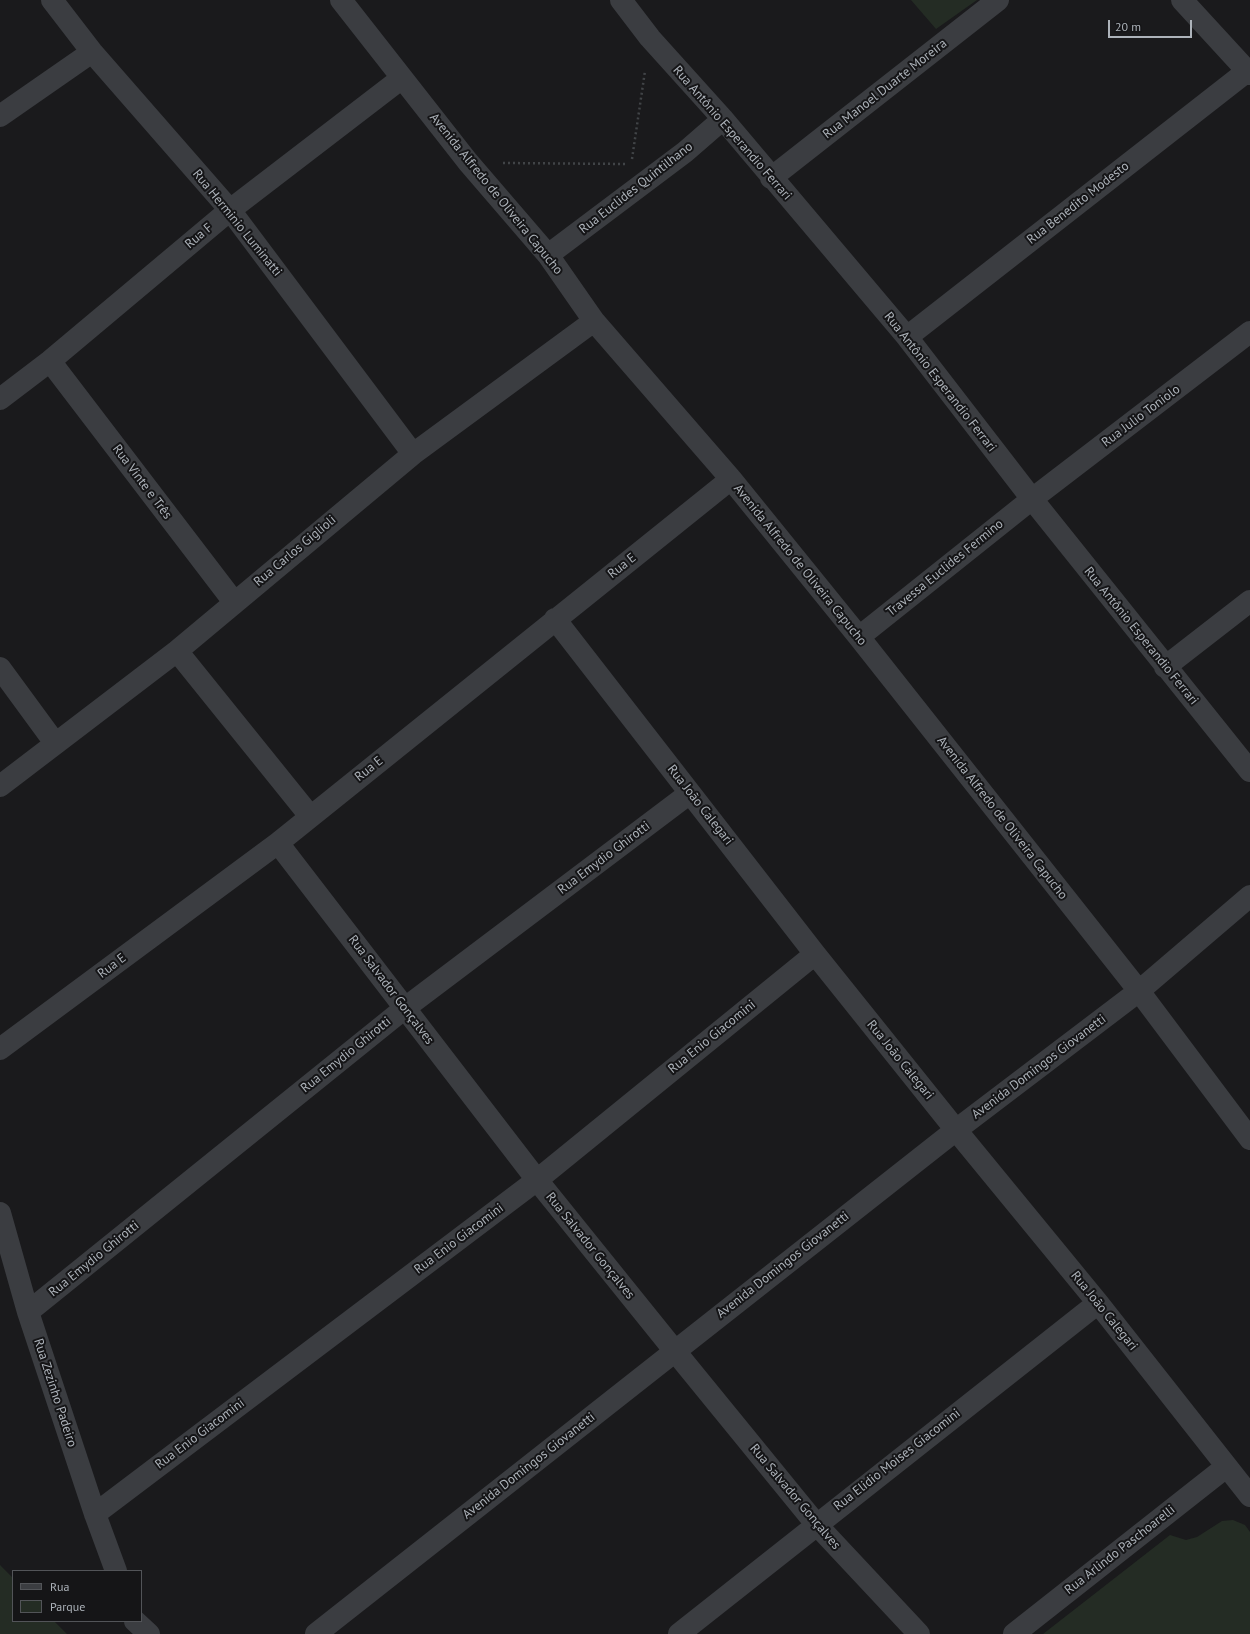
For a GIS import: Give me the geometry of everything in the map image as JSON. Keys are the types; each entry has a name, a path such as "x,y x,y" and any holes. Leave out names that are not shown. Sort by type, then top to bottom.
{"street":[{"name":"Rua Herminio Luminatti","path":"52,0 92,52 230,210 413,454"},
{"name":"Avenida Alfredo de Oliveira Capucho","path":"341,0 468,162 548,255 594,321 731,479 859,637 1139,991 1250,1139"},
{"name":"Rua Antônio Esperandio Ferrari","path":"621,0 650,38 723,119 771,178 907,337 1032,499 1165,667 1250,771"},
{"name":"Rua Manoel Duarte Moreira","path":"771,178 998,0"},
{"path":"1182,0 1249,72"},
{"path":"0,116 92,52"},
{"name":"Rua Benedito Modesto","path":"907,337 1249,72"},
{"name":"Rua F","path":"0,399 50,361 230,210 402,78"},
{"name":"Rua Euclides Quintilhano","path":"548,255 685,152 723,119"},
{"name":"Rua Carlos Giglioli","path":"0,786 177,651 413,454 594,321"},
{"name":"Rua Julio Toniolo","path":"1032,499 1250,332"},
{"name":"Rua Vinte e Três","path":"50,361 234,602"},
{"name":"Rua E","path":"0,1049 278,843 731,479"},
{"name":"Travessa Euclides Fermino","path":"859,637 1032,499"},
{"path":"1165,667 1250,601"},
{"name":"Rua João Calegari","path":"555,619 815,954 956,1130 1098,1302 1250,1496"},
{"path":"177,651 310,816"},
{"path":"0,668 55,743"},
{"name":"Rua Emydio Ghirotti","path":"28,1312 405,1008 690,793"},
{"name":"Rua Salvador Gonçalves","path":"278,843 537,1180 674,1350 816,1524 919,1634"},
{"name":"Avenida Domingos Giovanetti","path":"316,1634 674,1350 956,1130 1139,991 1250,896"},
{"name":"Rua Enio Giacomini","path":"94,1514 537,1180 815,954"},
{"name":"Rua Zezinho Padeiro","path":"0,1213 28,1312 94,1514 116,1570"},
{"name":"Rua Elidio Moises Giacomini","path":"678,1634 1098,1302"},
{"name":"Rua Arlindo Paschoarelli","path":"1014,1634 1226,1467"},
{"path":"136,1622 149,1634"}],"path":[{"path":"468,162 631,164 650,38"}],"green space":[{"path":"911,0 977,0 936,29"},
{"path":"1233,1520 1245,1525 1250,1532 1250,1634 1043,1634 1170,1535 1186,1540 1197,1537 1222,1521"},
{"path":"0,1565 12,1577 12,1622 55,1622 67,1634 0,1634"}]}
